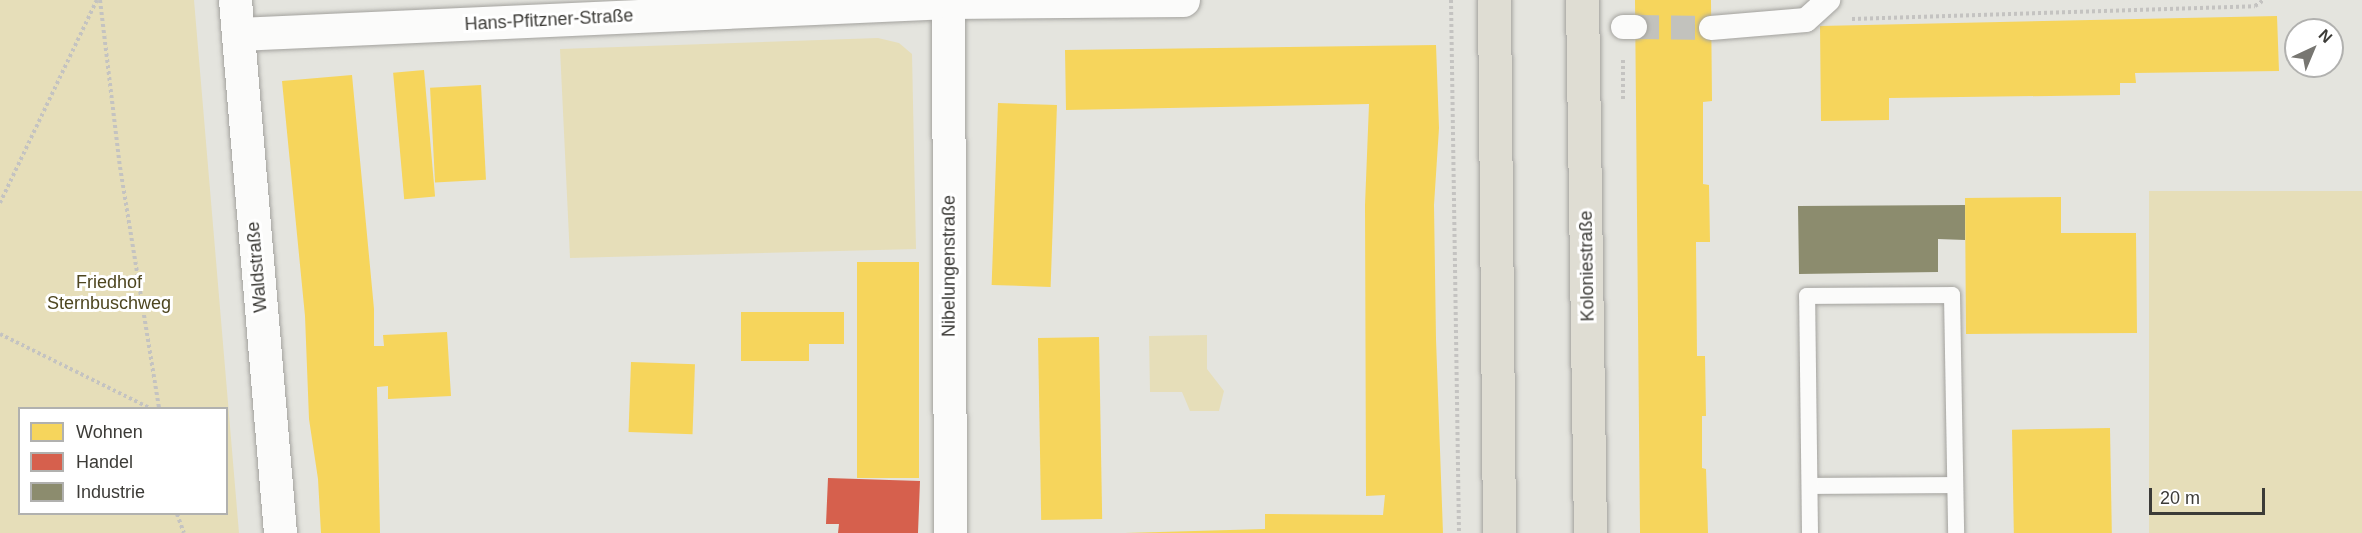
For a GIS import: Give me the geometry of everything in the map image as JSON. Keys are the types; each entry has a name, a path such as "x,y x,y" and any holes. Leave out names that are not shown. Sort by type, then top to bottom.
{"main road":[{"path":"1494,0 1499,533"},
{"name":"Koloniestraße","path":"1582,0 1590,533"}],"street":[{"name":"Waldstraße","path":"235,0 280,533"},
{"name":"Hans-Pfitzner-Straße","path":"238,34 948,1 1183,0"},
{"path":"1711,28 1806,20 1828,0"},
{"name":"Nibelungenstraße","path":"948,1 950,533"}],"lane":[{"path":"1810,533 1807,296 1952,295 1956,533"},
{"path":"1810,486 1955,484"}],"path":[{"path":"0,203 98,0"},
{"path":"98,0 120,167 159,407"},
{"path":"1451,0 1459,533"},
{"path":"1806,20 2255,6 2264,0"},
{"path":"0,334 148,407"},
{"path":"178,515 184,533"}],"green space":[{"name":"Friedhof Sternbuschweg","path":"0,0 194,0 239,533 0,533"},
{"path":"878,38 899,43 912,54 916,249 570,258 560,49"},
{"path":"2149,191 2362,191 2362,533 2149,533"},
{"path":"1207,335 1207,369 1224,391 1219,411 1190,411 1182,392 1150,392 1149,336"}],"building: Wohnen":[{"path":"1635,0 1711,0 1712,101 1703,102 1703,184 1709,185 1710,242 1696,242 1697,356 1705,356 1706,416 1702,416 1702,468 1706,469 1708,533 1640,533"},
{"path":"2277,16 2279,71 2135,73 2136,83 2120,83 2120,95 1889,98 1889,120 1821,121 1820,26"},
{"path":"1436,45 1439,128 1434,205 1443,533 1125,533 1265,529 1265,514 1383,515 1385,495 1366,496 1365,205 1369,104 1066,110 1065,50"},
{"path":"424,70 435,197 404,199 393,73"},
{"path":"352,75 374,309 374,346 384,346 383,335 447,332 451,396 388,399 388,386 377,387 380,533 321,533 318,479 309,419 305,316 282,81"},
{"path":"481,85 486,180 435,183 430,88"},
{"path":"998,103 1057,105 1051,287 992,285"},
{"path":"2061,197 2061,233 2136,233 2137,333 1966,334 1965,198"},
{"path":"857,262 919,262 919,478 857,478"},
{"path":"741,312 844,312 844,344 809,344 809,361 741,361"},
{"path":"1099,337 1102,519 1041,520 1038,338"},
{"path":"631,362 695,364 693,434 629,432"},
{"path":"2110,428 2112,533 2014,533 2012,430"}],"building: Handel":[{"path":"828,478 920,481 918,533 838,533 839,524 826,524"}],"building: Industrie":[{"path":"1965,205 1965,240 1938,239 1938,272 1799,274 1798,206"}],"tunnel":[{"path":"1635,27 1711,28"}]}
